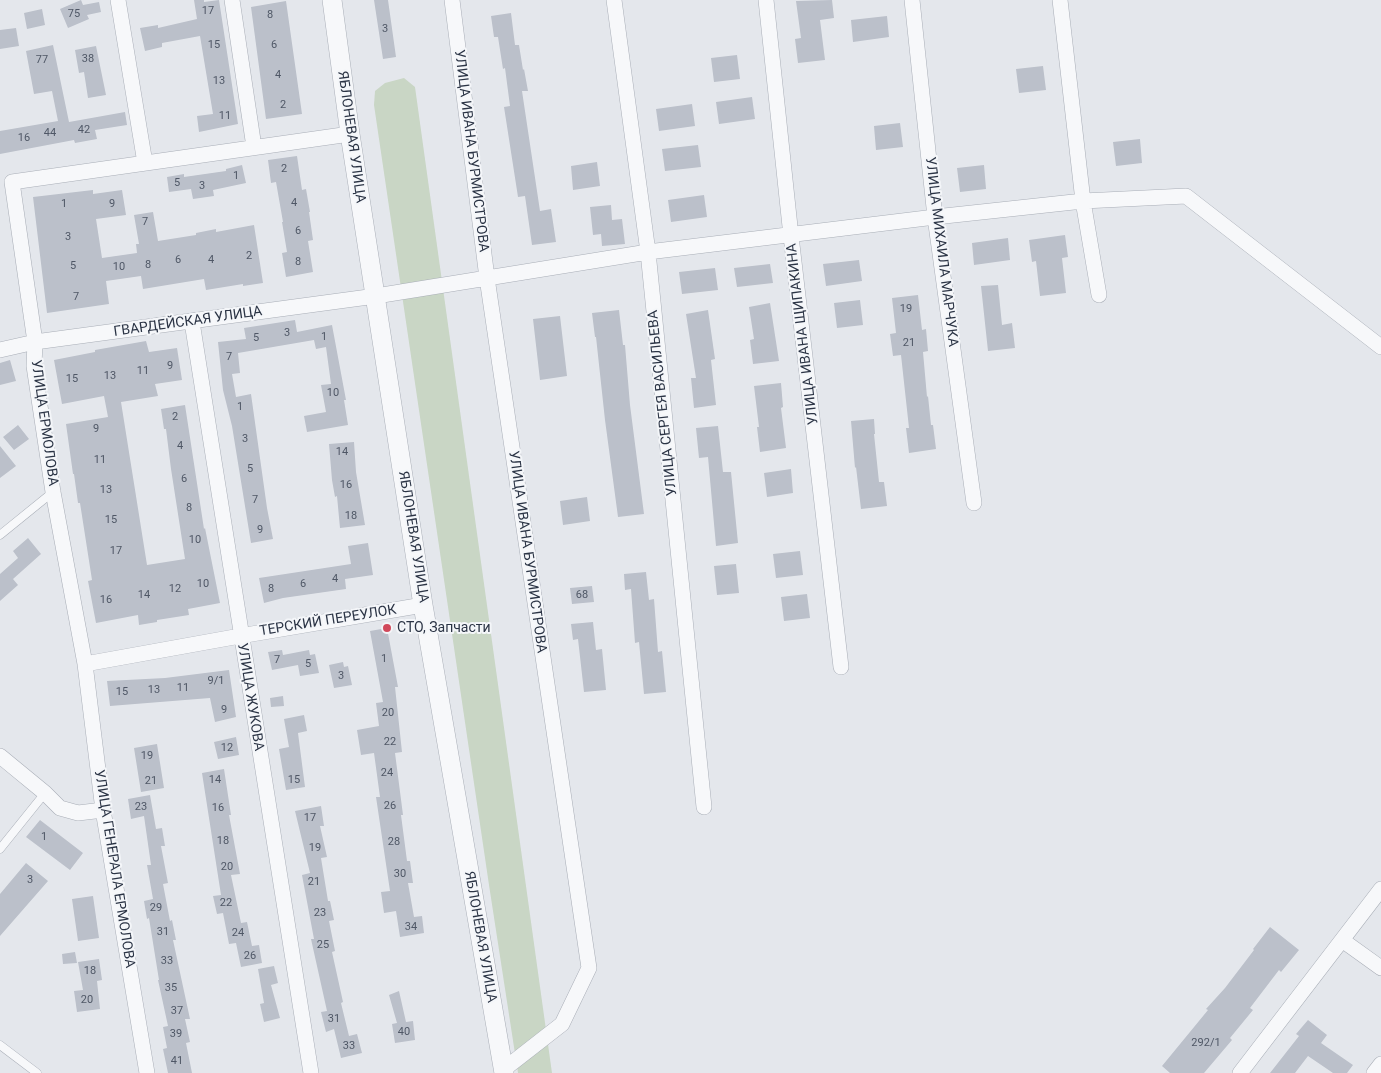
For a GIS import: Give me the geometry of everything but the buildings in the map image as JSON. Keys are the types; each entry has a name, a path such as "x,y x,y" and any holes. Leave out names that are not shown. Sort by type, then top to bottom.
{"street":[{"path":"118,0 145,163 350,134"},
{"path":"232,0 254,147"},
{"name":"ЯБЛОНЕВАЯ УЛИЦА","path":"332,0 350,134 423,605 504,1071"},
{"name":"УЛИЦА ИВАНА БУРМИСТРОВА","path":"452,0 487,278 589,968 562,1024 504,1071"},
{"name":"УЛИЦА СЕРГЕЯ ВАСИЛЬЕВА","path":"614,0 648,252 704,806"},
{"name":"УЛИЦА ИВАНА ЩИПАКИНА","path":"766,0 791,236 841,667"},
{"name":"УЛИЦА МИХАИЛА МАРЧУКА","path":"912,0 935,217 974,503"},
{"path":"1060,0 1083,201 1100,295"},
{"name":"УЛИЦА ЕРМОЛОВА","path":"85,664 53,492 34,366 35,342 12,182 145,163"},
{"name":"ГВАРДЕЙСКАЯ УЛИЦА","path":"0,350 35,342 376,296 648,252 1083,201 1186,196 1381,347"},
{"name":"УЛИЦА ЖУКОВА","path":"192,322 240,636 311,1073"},
{"name":"ТЕРСКИЙ ПЕРЕУЛОК","path":"85,664 423,605"},
{"name":"УЛИЦА ГЕНЕРАЛА ЕРМОЛОВА","path":"85,664 103,810 147,1073"},
{"path":"0,756 45,793 60,808 78,813 103,810"},
{"path":"1240,1073 1381,889"},
{"path":"1342,940 1381,968"},
{"path":"1374,1073 1381,1064"}],"lane":[{"path":"0,535 53,492"},
{"path":"0,849 45,793"},
{"path":"0,1045 37,1073"}],"green space":[{"path":"404,78 415,87 552,1073 518,1073 489,885 374,105 375,91 385,83"}],"place":[{"name":"СТО, Запчасти","path":"387,628"}]}
